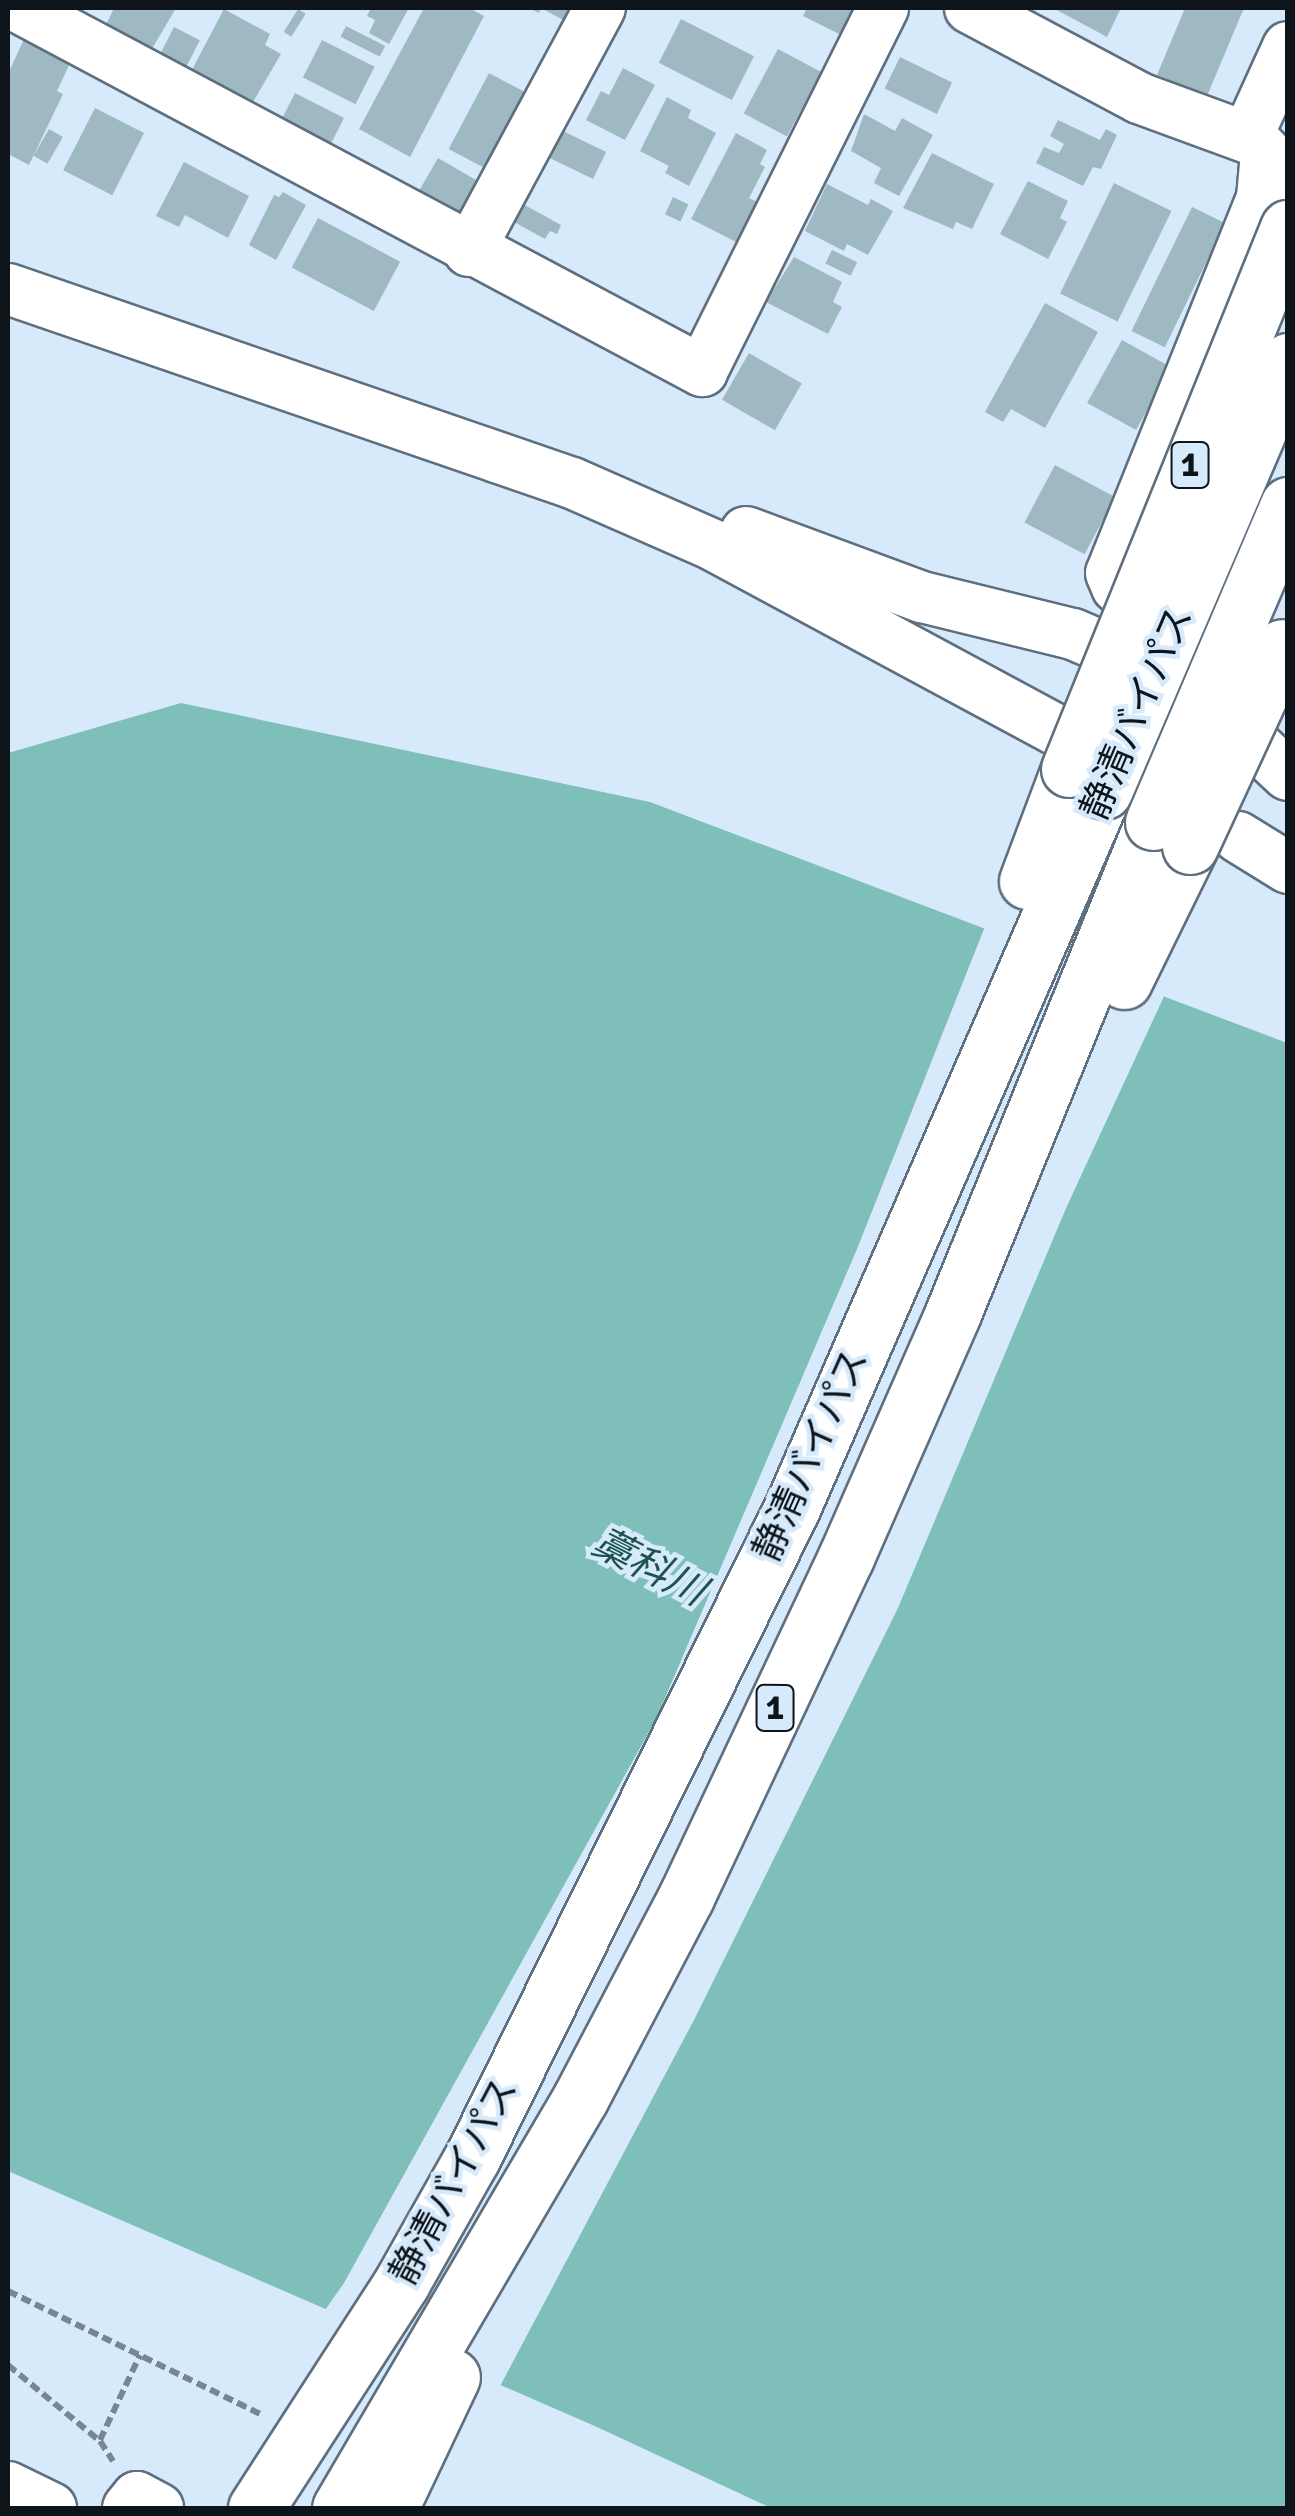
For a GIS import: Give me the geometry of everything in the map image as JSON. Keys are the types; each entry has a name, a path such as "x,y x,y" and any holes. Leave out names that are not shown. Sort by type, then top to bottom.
{"highway":[{"name":"1","path":"893,1266 988,984 1093,702 1288,228"},
{"name":"静清バイパス","path":"256,2508 402,2282 472,2158 524,2044 792,1508 893,1266 1104,792 1288,360"},
{"name":"静清バイパス","path":"340,2508 581,2097 686,1897 846,1557 953,1313 1288,506"},
{"name":"1","path":"953,1313 1134,962 1288,633"},
{"name":"1","path":"214,2508 286,2408 524,2044"},
{"name":"1","path":"390,2508 581,2097"}],"street":[{"path":"20,8 469,251 702,371 883,8"},
{"path":"469,251 600,8"},
{"path":"970,8 1139,98 1247,138 1266,153 1262,198 1111,574 1117,587 1288,670"},
{"path":"1247,138 1288,47"},
{"path":"8,288 572,483 713,545 1090,748"},
{"path":"572,483 666,504 922,597 1073,634 1097,644"},
{"path":"1238,836 1288,868"},
{"path":"8,2487 51,2508"}],"path":[{"path":"8,2291 272,2420"},
{"path":"100,2441 140,2355"},
{"path":"8,2365 100,2441 141,2505"}],"water":[{"name":"藁科川","path":"181,703 650,802 1287,1043 1287,2508 771,2508 597,2427 8,2171 8,753"}],"pier":[{"path":"986,924 1166,992 1067,1206 898,1608 694,2020 498,2390 323,2313 344,2283 656,1719 857,1249"}],"building":[{"path":"114,8 176,8 146,59 107,37 111,27 106,25"},
{"path":"371,8 409,8 389,44 369,33 375,20 367,16"},
{"path":"424,8 469,8 484,16 410,157 359,129"},
{"path":"541,8 573,8 565,21"},
{"path":"807,8 860,8 845,37 803,16"},
{"path":"1053,8 1121,8 1107,37"},
{"path":"1185,8 1244,8 1207,96 1157,75"},
{"path":"224,9 270,34 265,45 281,54 246,114 186,81"},
{"path":"298,9 306,14 291,37 284,32"},
{"path":"681,19 754,56 732,100 659,63"},
{"path":"346,26 385,46 380,57 341,37"},
{"path":"174,27 200,40 181,77 155,64"},
{"path":"25,37 72,59 57,91 63,94 29,165 8,154 8,74"},
{"path":"322,40 375,67 356,104 303,77"},
{"path":"778,49 821,72 787,136 744,113"},
{"path":"900,57 952,82 937,114 885,88"},
{"path":"623,68 655,85 625,140 586,120 601,91 609,95"},
{"path":"489,73 535,97 495,173 449,149"},
{"path":"295,93 344,118 325,155 276,130"},
{"path":"667,97 691,110 688,118 716,133 689,186 665,173 669,166 640,151"},
{"path":"95,108 144,133 112,195 63,170"},
{"path":"864,114 895,131 902,118 933,135 899,196 874,183 881,168 851,151"},
{"path":"1058,120 1100,140 1106,129 1117,135 1101,169 1093,167 1083,186 1036,163 1044,147 1059,153 1064,144 1050,136"},
{"path":"49,129 63,137 47,164 34,156"},
{"path":"563,131 606,152 593,179 550,158"},
{"path":"736,133 767,150 760,164 765,167 749,198 765,206 744,246 691,219"},
{"path":"932,153 994,184 972,229 956,222 953,229 903,208"},
{"path":"438,158 486,186 467,220 418,192"},
{"path":"184,162 249,196 228,238 185,215 179,227 156,216"},
{"path":"1028,181 1068,201 1060,218 1067,222 1048,259 1000,234"},
{"path":"1114,183 1172,211 1118,322 1060,294"},
{"path":"827,184 868,205 871,199 893,211 868,255 847,244 844,251 805,231"},
{"path":"283,192 306,205 276,260 249,245 274,195 279,197"},
{"path":"673,197 688,204 680,221 665,214"},
{"path":"523,204 561,225 557,234 550,231 545,239 514,222"},
{"path":"1192,207 1225,223 1165,347 1132,331"},
{"path":"318,218 400,262 374,311 292,267"},
{"path":"832,250 857,262 851,276 825,263"},
{"path":"794,257 842,282 833,302 842,307 828,334 766,302"},
{"path":"1045,303 1098,332 1045,428 1011,409 1003,422 985,412"},
{"path":"1122,340 1171,367 1136,430 1087,403"},
{"path":"749,353 802,384 775,430 722,400"},
{"path":"1055,465 1115,497 1085,554 1024,522"}]}
